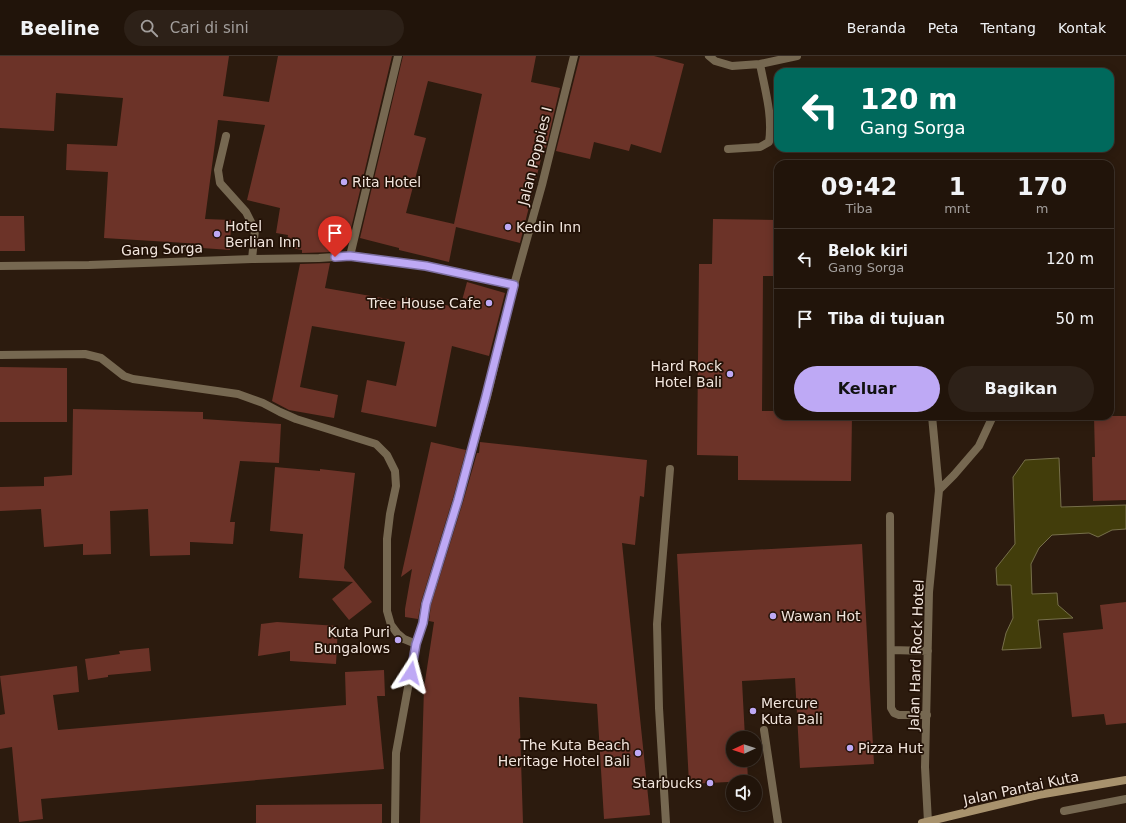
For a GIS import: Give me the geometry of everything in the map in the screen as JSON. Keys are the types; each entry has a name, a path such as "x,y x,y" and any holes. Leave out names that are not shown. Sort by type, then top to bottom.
{"main road":[{"name":"Jalan Pantai Kuta","path":"925,822 1038,795 1126,780"}],"street":[{"path":"350,256 398,56"},
{"name":"Jalan Poppies I","path":"395,823 396,752 416,644 423,623 426,604 458,500 484,404 514,285 542,185 574,56"},
{"path":"709,56 715,60 732,66 760,64 797,56"},
{"path":"728,149 760,146 769,142 771,130 768,103 760,64"},
{"path":"226,136 218,170 220,183 246,212 255,230 252,259"},
{"name":"Gang Sorga","path":"0,266 350,256 426,266 514,285"},
{"path":"0,355 85,354 101,358 124,376 133,379 238,394 263,403 296,419 376,444 387,455 395,471 396,486 390,514 387,539 387,611 391,625 397,633 404,639 416,644"},
{"name":"Jalan Hard Rock Hotel","path":"925,822 929,592 939,490 932,420"},
{"path":"939,490 954,475 978,446 992,420"},
{"path":"666,823 658,708 657,624 670,469"},
{"path":"890,516 891,708 894,713 899,715 927,715"},
{"path":"891,650 928,651"},
{"path":"764,730 778,823"},
{"path":"1064,810 1126,799"}],"shaded area":[{"path":"1059,458 1061,507 1126,505 1126,529 1112,530 1098,537 1089,533 1052,535 1039,548 1031,564 1032,594 1057,593 1058,605 1073,618 1038,620 1041,648 1002,650 1006,633 1013,618 1011,585 997,585 996,568 1015,544 1013,477 1025,460"}],"building":[{"path":"0,56 229,56 223,96 269,102 278,56 392,56 348,241 335,238 332,252 302,253 302,250 286,247 288,235 276,233 280,208 247,200 265,125 218,120 205,219 231,220 230,250 202,248 202,244 104,238 108,172 66,170 67,144 117,146 123,98 56,93 54,131 0,128"},
{"path":"403,56 536,56 531,82 560,88 546,148 544,147 520,243 456,227 449,262 399,250 399,248 360,238","holes":["428,81 482,94 454,224 406,213 426,138 414,135"]},
{"path":"580,56 654,56 684,64 661,153 631,144 629,151 594,142 590,159 556,151"},
{"path":"0,216 24,216 25,251 0,251"},
{"name":"Hard Rock Hotel Bali","path":"713,219 774,220 774,276 763,276 762,411 774,411 774,420 852,420 851,481 738,480 738,456 697,455 699,264 712,264"},
{"path":"330,263 325,288 405,302 406,297 460,308 467,282 505,293 489,356 452,346 436,427 361,412 367,380 396,386 405,342 312,326 300,387 338,395 334,418 289,410 272,401 300,264"},
{"path":"0,367 67,368 67,422 0,422"},
{"path":"73,409 203,412 203,419 281,424 279,463 240,461 230,522 235,522 233,544 190,542 190,555 150,556 148,509 110,511 111,554 83,555 83,544 44,547 41,509 0,511 0,487 44,486 44,477 72,475"},
{"path":"1114,416 1126,416 1126,500 1093,501 1092,457 1095,457 1094,420 1114,420"},
{"path":"431,442 466,450 421,602 418,619 405,617 412,569 401,577"},
{"path":"480,442 647,460 644,497 640,496 635,545 622,543 650,815 604,819 597,704 519,697 523,823 420,823 424,688 434,622 429,621 431,605 477,453 479,453"},
{"path":"275,467 320,471 320,469 355,473 344,568 372,602 349,620 332,599 353,582 299,578 303,534 270,531"},
{"name":"Wawan Hot","path":"862,544 874,764 800,768 795,678 742,681 745,731 726,731 726,767 747,767 748,775 726,775 726,782 689,784 677,554"},
{"path":"1126,602 1126,723 1106,725 1104,714 1072,717 1063,633 1103,629 1100,605"},
{"path":"277,622 338,626 336,664 290,661 290,651 258,656 261,624"},
{"path":"149,648 151,671 108,675 108,677 88,680 85,659 120,654 119,651"},
{"path":"77,666 79,692 53,695 58,730 346,705 345,672 384,670 385,696 377,696 384,769 41,799 43,819 19,822 12,747 0,749 0,715 5,714 0,676"},
{"path":"382,804 382,823 256,823 256,805"}],"place":[{"name":"Rita Hotel","path":"344,182"},
{"name":"Kedin Inn","path":"508,227"},
{"name":"Hotel Berlian Inn","path":"217,234"},
{"name":"Tree House Cafe","path":"489,303"},
{"name":"Hard Rock Hotel Bali","path":"730,374"},
{"name":"Wawan Hot","path":"773,616"},
{"name":"Kuta Puri Bungalows","path":"398,640"},
{"name":"Mercure Kuta Bali","path":"753,711"},
{"name":"Pizza Hut","path":"850,748"},
{"name":"The Kuta Beach Heritage Hotel Bali","path":"638,753"},
{"name":"Starbucks","path":"710,783"}],"route":[{"path":"335,257 350,256 426,266 514,285 458,500 426,604 423,623 416,644 411,673"}]}
